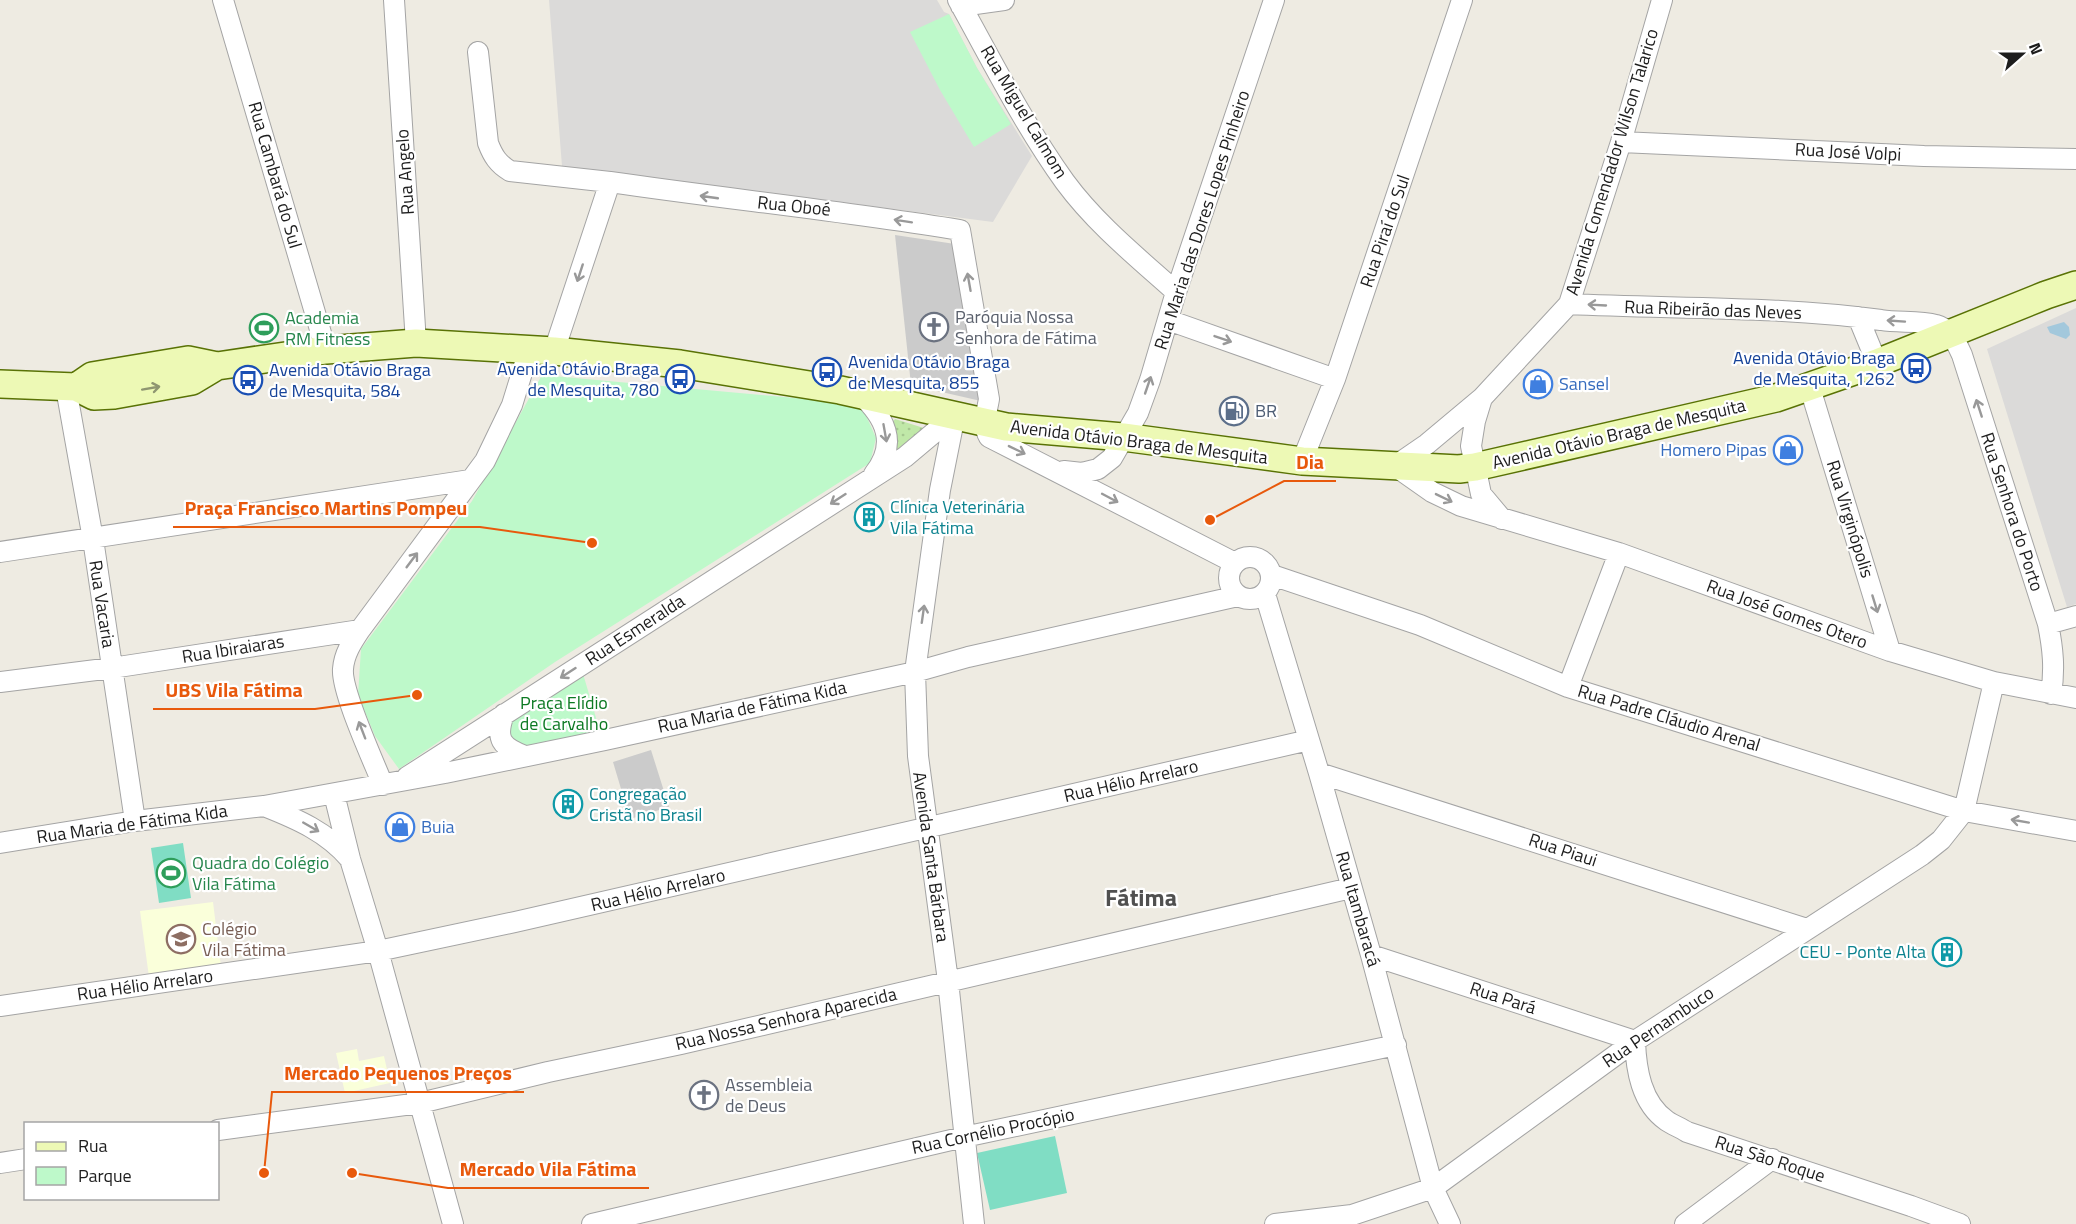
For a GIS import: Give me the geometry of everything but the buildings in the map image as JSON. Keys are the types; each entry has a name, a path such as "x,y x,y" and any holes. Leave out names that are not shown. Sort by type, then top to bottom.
{"main road":[{"name":"Avenida Otávio Braga de Mesquita","path":"0,384 71,387 94,396 114,395 192,381 217,366 326,350 416,343 542,350 680,364 860,394 1006,427 1123,437 1302,461 1459,469 1776,398 1877,363 2076,285"}],"street":[{"name":"Rua Cambará do Sul","path":"223,0 326,350"},
{"name":"Rua Angelo","path":"394,0 416,343"},
{"path":"959,3 1004,0"},
{"name":"Rua Maria das Dores Lopes Pinheiro","path":"1123,437 1138,413 1176,292 1275,0"},
{"name":"Rua Piraí do Sul","path":"1302,461 1335,379 1462,0"},
{"name":"Avenida Comendador Wilson Talarico","path":"1395,466 1427,444 1482,398 1569,303 1662,0"},
{"name":"Rua Miguel Calmom","path":"959,3 1030,128 1066,183 1106,230 1176,292"},
{"path":"391,783 346,690 343,670 348,649 485,461 542,350 610,183 510,171 501,165 492,155 488,143 478,52"},
{"name":"Rua José Volpi","path":"1620,142 1924,156 2076,159"},
{"name":"Rua Oboé","path":"610,183 819,208 960,230 989,399 985,423"},
{"name":"Rua Ribeirão das Neves","path":"1569,303 1858,317 1938,325 1952,334"},
{"path":"1858,317 1877,363"},
{"path":"1168,320 1335,379"},
{"name":"Rua Senhora do Porto","path":"1952,334 1962,355 2048,624 2055,671 2051,694"},
{"name":"Rua Vacaria","path":"71,387 135,821"},
{"name":"Rua Virginópolis","path":"1810,387 1890,651"},
{"name":"Rua Esmeralda","path":"860,394 882,420 887,436 885,459 872,477"},
{"name":"Avenida Comendador Wilson Talarico","path":"1475,467 1471,446 1482,398"},
{"name":"Rua Esmeralda","path":"391,783 504,714 905,457 955,416"},
{"name":"Avenida Santa Bárbara","path":"955,416 940,490 915,672 918,756 948,981 974,1224"},
{"path":"985,423 985,430 989,437 1235,563"},
{"path":"1058,471 1082,473 1098,469 1112,458 1123,437"},
{"name":"Avenida Santa Bárbara","path":"905,457 926,457 933,462 939,470 940,490"},
{"name":"Rua José Gomes Otero","path":"1395,466 1432,492 1461,506 1619,553 1890,651 1994,682 2076,698"},
{"path":"1475,467 1481,495 1502,519"},
{"path":"0,552 470,480"},
{"path":"1568,687 1619,553"},
{"path":"1249,556 1259,558 1267,565 1272,575 1265,594 1252,600 1238,596 1233,590 1229,576 1235,563 1249,556"},
{"name":"Rua Padre Cláudio Arenal","path":"1272,575 1420,625 1568,687 1964,811 2076,831"},
{"name":"Rua Itambaracá","path":"1265,594 1371,955 1433,1188 1450,1224"},
{"name":"Rua Maria de Fátima Kida","path":"0,843 135,821 264,806 391,783 915,672 968,657 1238,596"},
{"path":"2048,624 2076,616"},
{"name":"Rua Ibiraiaras","path":"0,682 112,668 360,630"},
{"path":"1964,811 1994,682"},
{"path":"504,714 499,735 509,750 525,756"},
{"name":"Rua Hélio Arrelaro","path":"0,1006 378,951 515,922 1309,740"},
{"name":"Rua Piaui","path":"1319,773 1807,929"},
{"path":"334,794 350,859 378,951 453,1224"},
{"name":"Rua Maria de Fátima Kida","path":"264,806 298,820 332,840 350,859"},
{"name":"Rua Pernambuco","path":"1275,1224 1347,1219 1433,1188 1635,1041 1922,855 1941,840 1964,811"},
{"name":"Rua Nossa Senhora Aparecida","path":"219,1130 420,1103 1352,888"},
{"name":"Rua Pará","path":"1371,955 1635,1041"},
{"name":"Rua São Roque","path":"1635,1041 1635,1062 1639,1078 1654,1107 1666,1120 1687,1132 1960,1224"},
{"name":"Rua Cornélio Procópio","path":"592,1224 964,1137 1396,1045"},
{"path":"0,1163 24,1159"},
{"path":"1685,1224 1772,1159"}],"shaded area":[{"path":"549,0 937,0 944,12 949,14 977,68 1032,156 993,222 562,166"},
{"name":"Paróquia Nossa Senhora de Fátima","path":"895,235 955,244 981,401 911,385"},
{"path":"2076,308 2076,604 2067,607 1987,349"},
{"name":"Congregação Cristã no Brasil","path":"651,750 669,807 630,819 613,762"},
{"name":"Colégio Vila Fátima","path":"213,902 221,967 149,977 140,911"},
{"path":"357,1049 359,1061 384,1056 390,1083 345,1093 336,1053"}],"green space":[{"path":"949,14 977,68 1011,124 974,147 940,90 910,32"},
{"path":"542,375 861,404 876,438 870,463 555,662 399,769 375,736 358,695 361,649 472,501"},
{"path":"895,419 927,429 891,460 891,424"},
{"name":"Praça Elídio de Carvalho","path":"581,667 602,738 512,750 507,717"},
{"name":"Quadra do Colégio Vila Fátima","path":"183,843 191,898 159,903 151,848"},
{"path":"1055,1136 1067,1193 990,1210 977,1153"}],"water":[{"path":"2064,322 2069,327 2070,335 2066,339 2050,333 2047,327"}],"place":[{"name":"Paróquia Nossa Senhora de Fátima","path":"934,327"},
{"name":"Academia RM Fitness","path":"264,328"},
{"name":"Avenida Otávio Braga de Mesquita, 1262","path":"1916,368"},
{"name":"Avenida Otávio Braga de Mesquita, 855","path":"827,372"},
{"name":"Avenida Otávio Braga de Mesquita, 780","path":"680,379"},
{"name":"Avenida Otávio Braga de Mesquita, 584","path":"248,380"},
{"name":"Sansel","path":"1538,384"},
{"name":"BR","path":"1234,411"},
{"name":"Homero Pipas","path":"1788,450"},
{"name":"Clínica Veterinária Vila Fátima","path":"869,517"},
{"name":"Dia","path":"1210,520"},
{"name":"Praça Francisco Martins Pompeu","path":"592,543"},
{"name":"UBS Vila Fátima","path":"417,695"},
{"name":"Congregação Cristã no Brasil","path":"568,804"},
{"name":"Buia","path":"400,827"},
{"name":"Quadra do Colégio Vila Fátima","path":"171,873"},
{"name":"Colégio Vila Fátima","path":"181,939"},
{"name":"CEU - Ponte Alta","path":"1947,952"},
{"name":"Assembleia de Deus","path":"704,1095"},
{"name":"Mercado Pequenos Preços","path":"264,1173"},
{"name":"Mercado Vila Fátima","path":"352,1173"}],"district":[{"name":"Fátima","path":"1141,898"}]}
